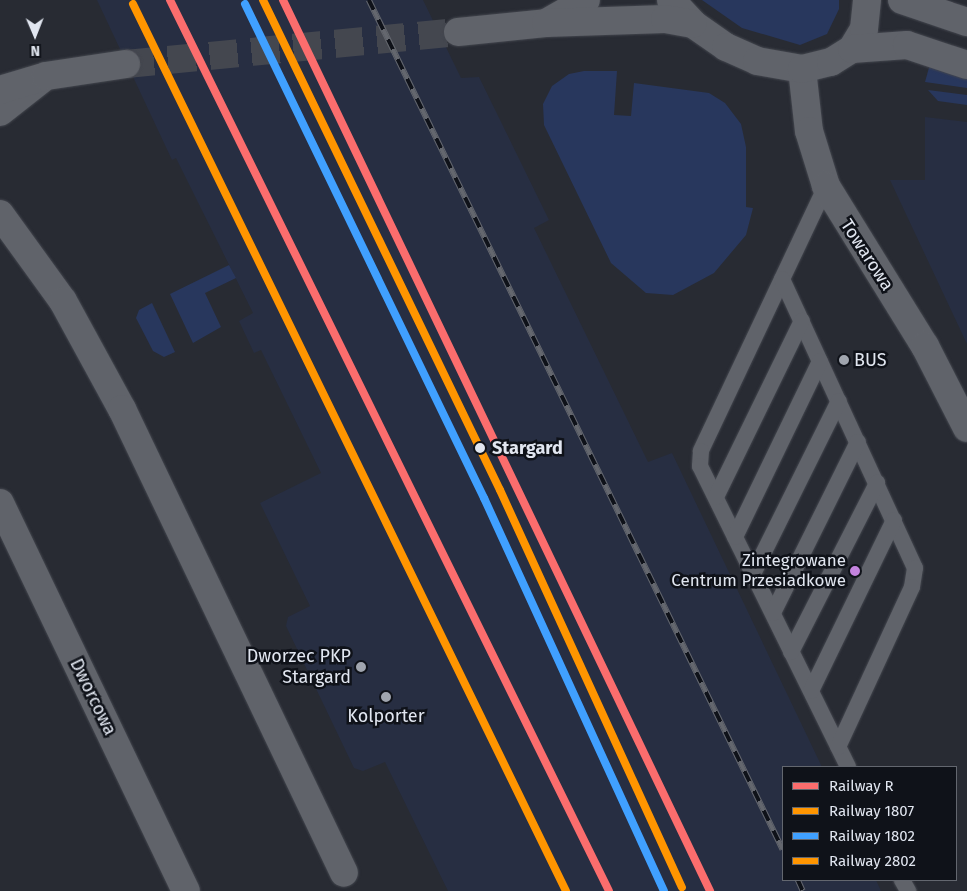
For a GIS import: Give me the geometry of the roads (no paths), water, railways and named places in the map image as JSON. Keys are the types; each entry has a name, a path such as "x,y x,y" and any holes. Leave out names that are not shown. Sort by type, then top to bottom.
{"street":[{"path":"546,23 586,0"},
{"path":"671,0 693,24 757,61 802,69 831,62 852,49 864,29 867,0"},
{"path":"902,0 967,22"},
{"path":"458,32 546,23 665,19 693,24"},
{"path":"852,49 907,45 967,65"},
{"path":"0,90 46,76 126,64"},
{"name":"Towarowa","path":"802,69 811,140 826,186 925,346 967,428"},
{"path":"0,76 46,76"},
{"path":"0,112 46,76"},
{"path":"0,214 10,238 62,301 122,409 344,873"},
{"name":"Dworcowa","path":"0,503 186,891"}],"lane":[{"path":"826,186 701,451 700,466 848,766"},
{"path":"782,279 913,561 914,580 838,747"},
{"path":"716,497 802,321"},
{"path":"735,537 820,361"},
{"path":"753,574 839,401"},
{"path":"773,613 858,442"},
{"path":"791,652 877,484"},
{"path":"811,691 894,520"}],"tunnel":[{"path":"126,64 458,32"}],"railway":[{"path":"369,0 782,848"},
{"path":"798,881 803,891"}],"rail line":[{"name":"R","path":"170,0 609,891"},
{"name":"2802","path":"263,0 500,490 682,887"},
{"name":"R","path":"283,0 710,891"},
{"name":"1807","path":"133,4 566,891"},
{"name":"1802","path":"245,4 484,498 664,891"}],"place":[{"name":"BUS","path":"844,360"},
{"name":"Stargard","path":"480,448"},
{"name":"Zintegrowane Centrum Przesiadkowe","path":"855,571"},
{"name":"Dworzec PKP Stargard","path":"361,667"},
{"name":"Kolporter","path":"386,697"}]}
